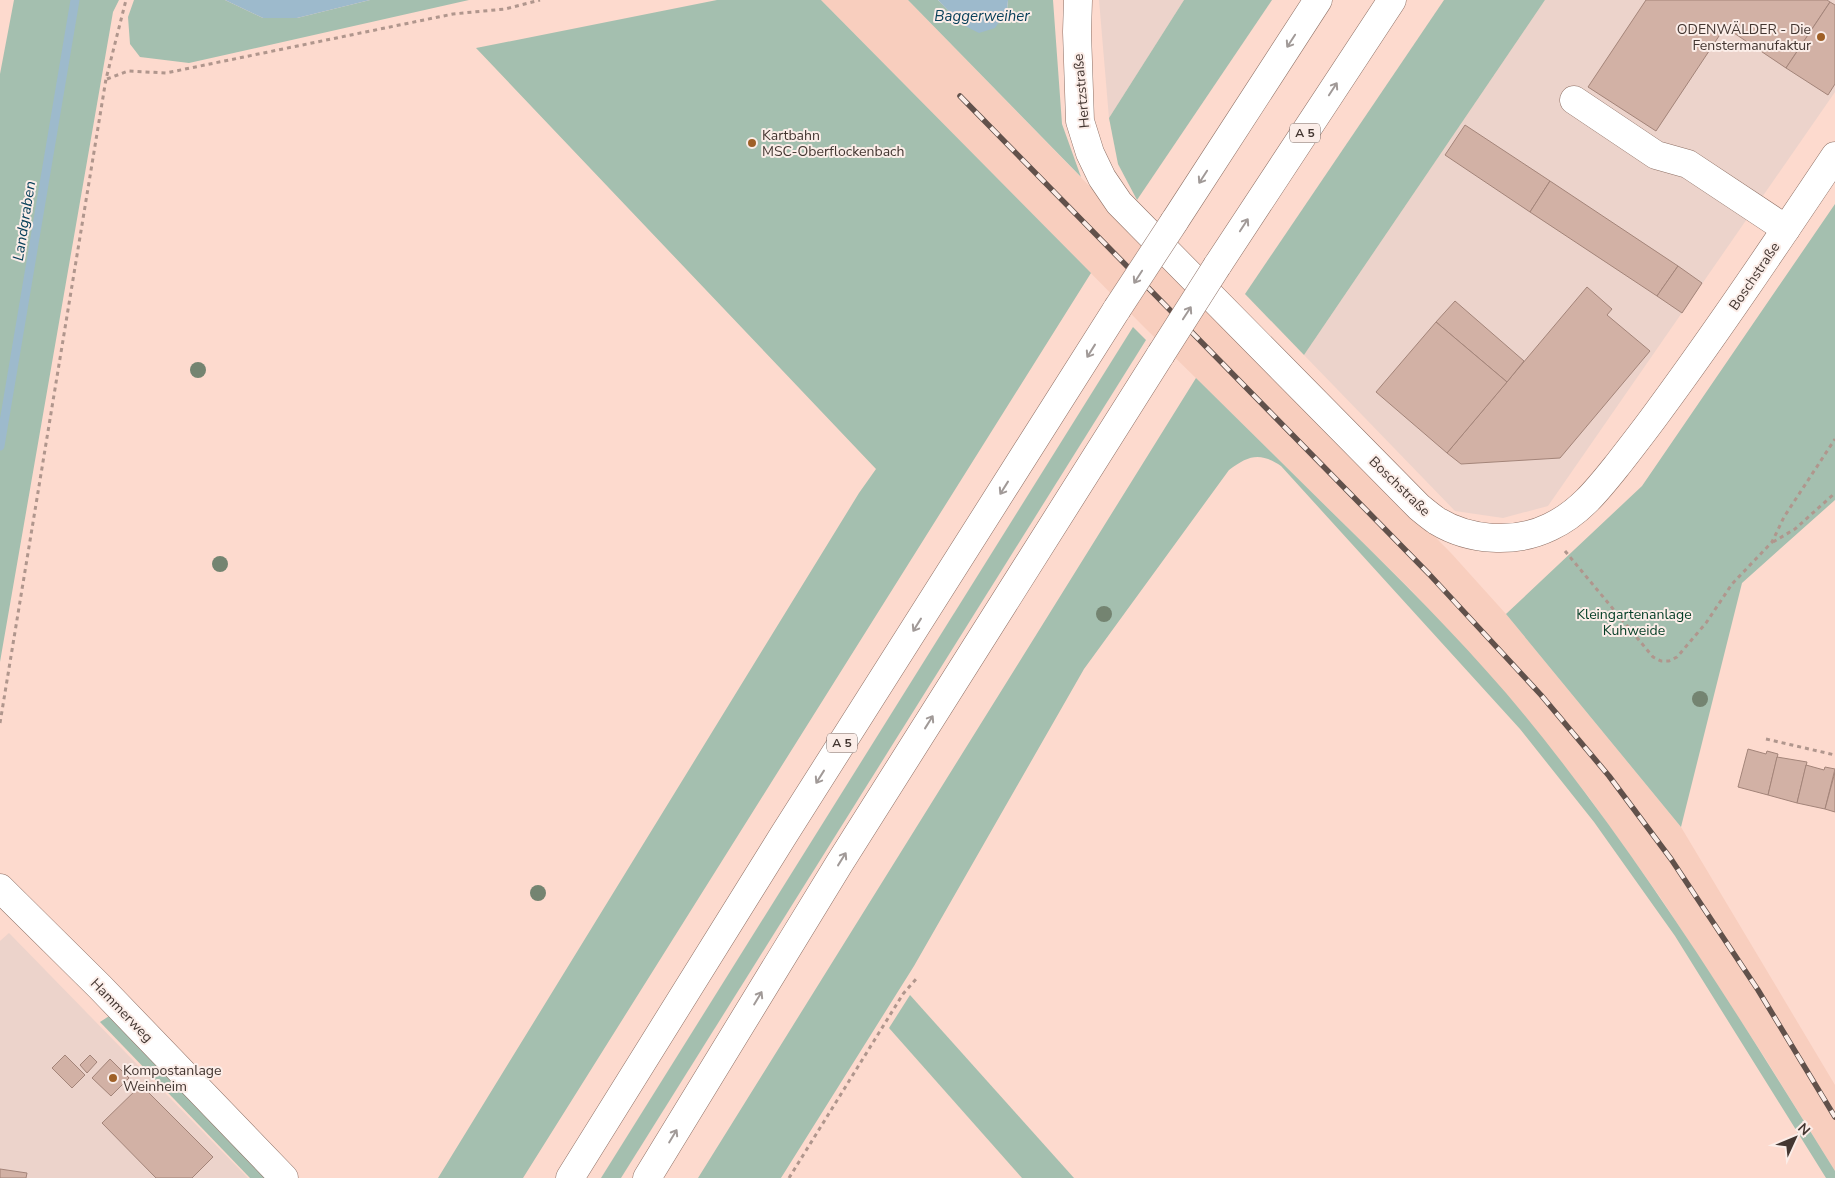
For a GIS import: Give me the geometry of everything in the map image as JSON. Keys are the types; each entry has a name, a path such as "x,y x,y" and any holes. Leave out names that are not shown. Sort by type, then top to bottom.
{"main road":[{"name":"Hertzstraße","path":"1078,0 1077,32 1080,122 1090,153 1102,178 1119,203"},
{"name":"A 5","path":"570,1178 783,836 1117,309 1318,0"},
{"name":"A 5","path":"647,1178 839,864 1161,354 1392,0"},
{"path":"1574,100 1656,155 1688,164 1786,229"},
{"name":"Boschstraße","path":"1119,203 1419,507 1437,521 1458,531 1498,538 1527,535 1550,528 1570,516 1591,498 1644,432 1704,349 1835,156"},
{"name":"Hammerweg","path":"0,888 284,1178"}],"path":[{"path":"0,722 106,79 126,0"},
{"path":"106,79 128,71 166,73 453,14 505,9 540,0"},
{"path":"1772,542 1784,517 1835,439"},
{"path":"1550,528 1569,557 1652,657 1661,661 1670,661 1677,656 1706,624 1732,584 1772,542 1795,529 1835,493"},
{"path":"1766,739 1835,755"},
{"path":"789,1178 903,994 917,978"}],"shaded area":[{"path":"821,0 908,0 1451,553 1506,614 1681,827 1835,1085 1835,1171 1765,1058 1660,897 1588,796 1505,693 1411,590 1145,328"},
{"path":"1099,0 1184,0 1109,118"},
{"path":"1545,0 1835,0 1835,92 1548,506 1503,518 1455,511 1304,355"},
{"path":"9,933 248,1178 0,1178 0,941"}],"green space":[{"path":"14,0 119,0 113,12 0,662 0,74"},
{"path":"134,0 225,0 263,18 297,18 370,0 469,0 189,63 140,57 130,44 128,17"},
{"path":"717,0 821,0 1091,273 523,1178 438,1178 859,493 876,469 476,48"},
{"path":"908,0 938,0 961,23 1007,11 1008,0 1053,0 1062,124 1081,177"},
{"path":"1184,0 1272,0 1137,200 1118,164 1109,118"},
{"path":"1444,0 1545,0 1304,355 1245,294"},
{"name":"Kleingartenanlage Kuhweide","path":"1835,204 1835,500 1742,583 1681,827 1506,614 1642,486"},
{"path":"1133,327 1146,340 621,1178 601,1178"},
{"path":"1196,378 1428,608 1506,693 1552,749 1596,807 1679,926 1835,1171 1835,1178 1826,1178 1675,936 1594,822 1520,729 1281,466 1267,459 1255,457 1243,461 1229,470 1084,669 914,966 781,1178 698,1178"},
{"path":"910,995 1074,1178 1022,1178 889,1028"},
{"path":"120,1009 282,1178 250,1178 100,1022"}],"water":[{"path":"225,0 370,0 297,18 263,18"},
{"name":"Baggerweiher","path":"938,0 1008,0 1007,11 995,28 979,33 961,24"}],"building":[{"path":"1646,0 1827,0 1830,2 1786,68 1725,27 1656,131 1588,87"},
{"name":"ODENWÄLDER - Die Fenstermanufaktur","path":"1830,2 1835,5 1835,84 1828,95 1786,68"},
{"path":"1465,125 1550,181 1530,212 1445,155"},
{"path":"1550,181 1678,266 1657,296 1530,212"},
{"path":"1678,266 1702,283 1682,313 1657,296"},
{"path":"1587,287 1612,309 1607,315 1650,351 1560,458 1461,464 1447,453"},
{"path":"1455,301 1524,361 1507,382 1436,322"},
{"path":"1436,322 1507,382 1447,453 1376,392"},
{"path":"1748,749 1766,754 1767,751 1778,754 1768,795 1738,787"},
{"path":"1777,757 1807,762 1797,803 1768,795"},
{"path":"1806,765 1824,770 1825,767 1835,769 1825,809 1797,803"},
{"path":"1835,772 1835,812 1825,809"},
{"path":"65,1055 85,1075 72,1088 52,1068"},
{"path":"90,1055 97,1062 87,1073 80,1065"},
{"path":"110,1059 129,1078 111,1096 92,1078"},
{"path":"141,1085 213,1157 192,1178 156,1178 102,1123"},
{"path":"0,1169 27,1173 26,1178 0,1178"}],"waterway":[{"name":"Landgraben","path":"0,446 75,0"}],"railway":[{"path":"960,96 1429,574 1541,695 1609,776 1671,859 1758,990 1835,1117"}],"place":[{"name":"ODENWÄLDER - Die Fenstermanufaktur","path":"1821,37"},
{"name":"Kartbahn MSC-Oberflockenbach","path":"752,143"},
{"name":"Kompostanlage Weinheim","path":"113,1078"}]}
